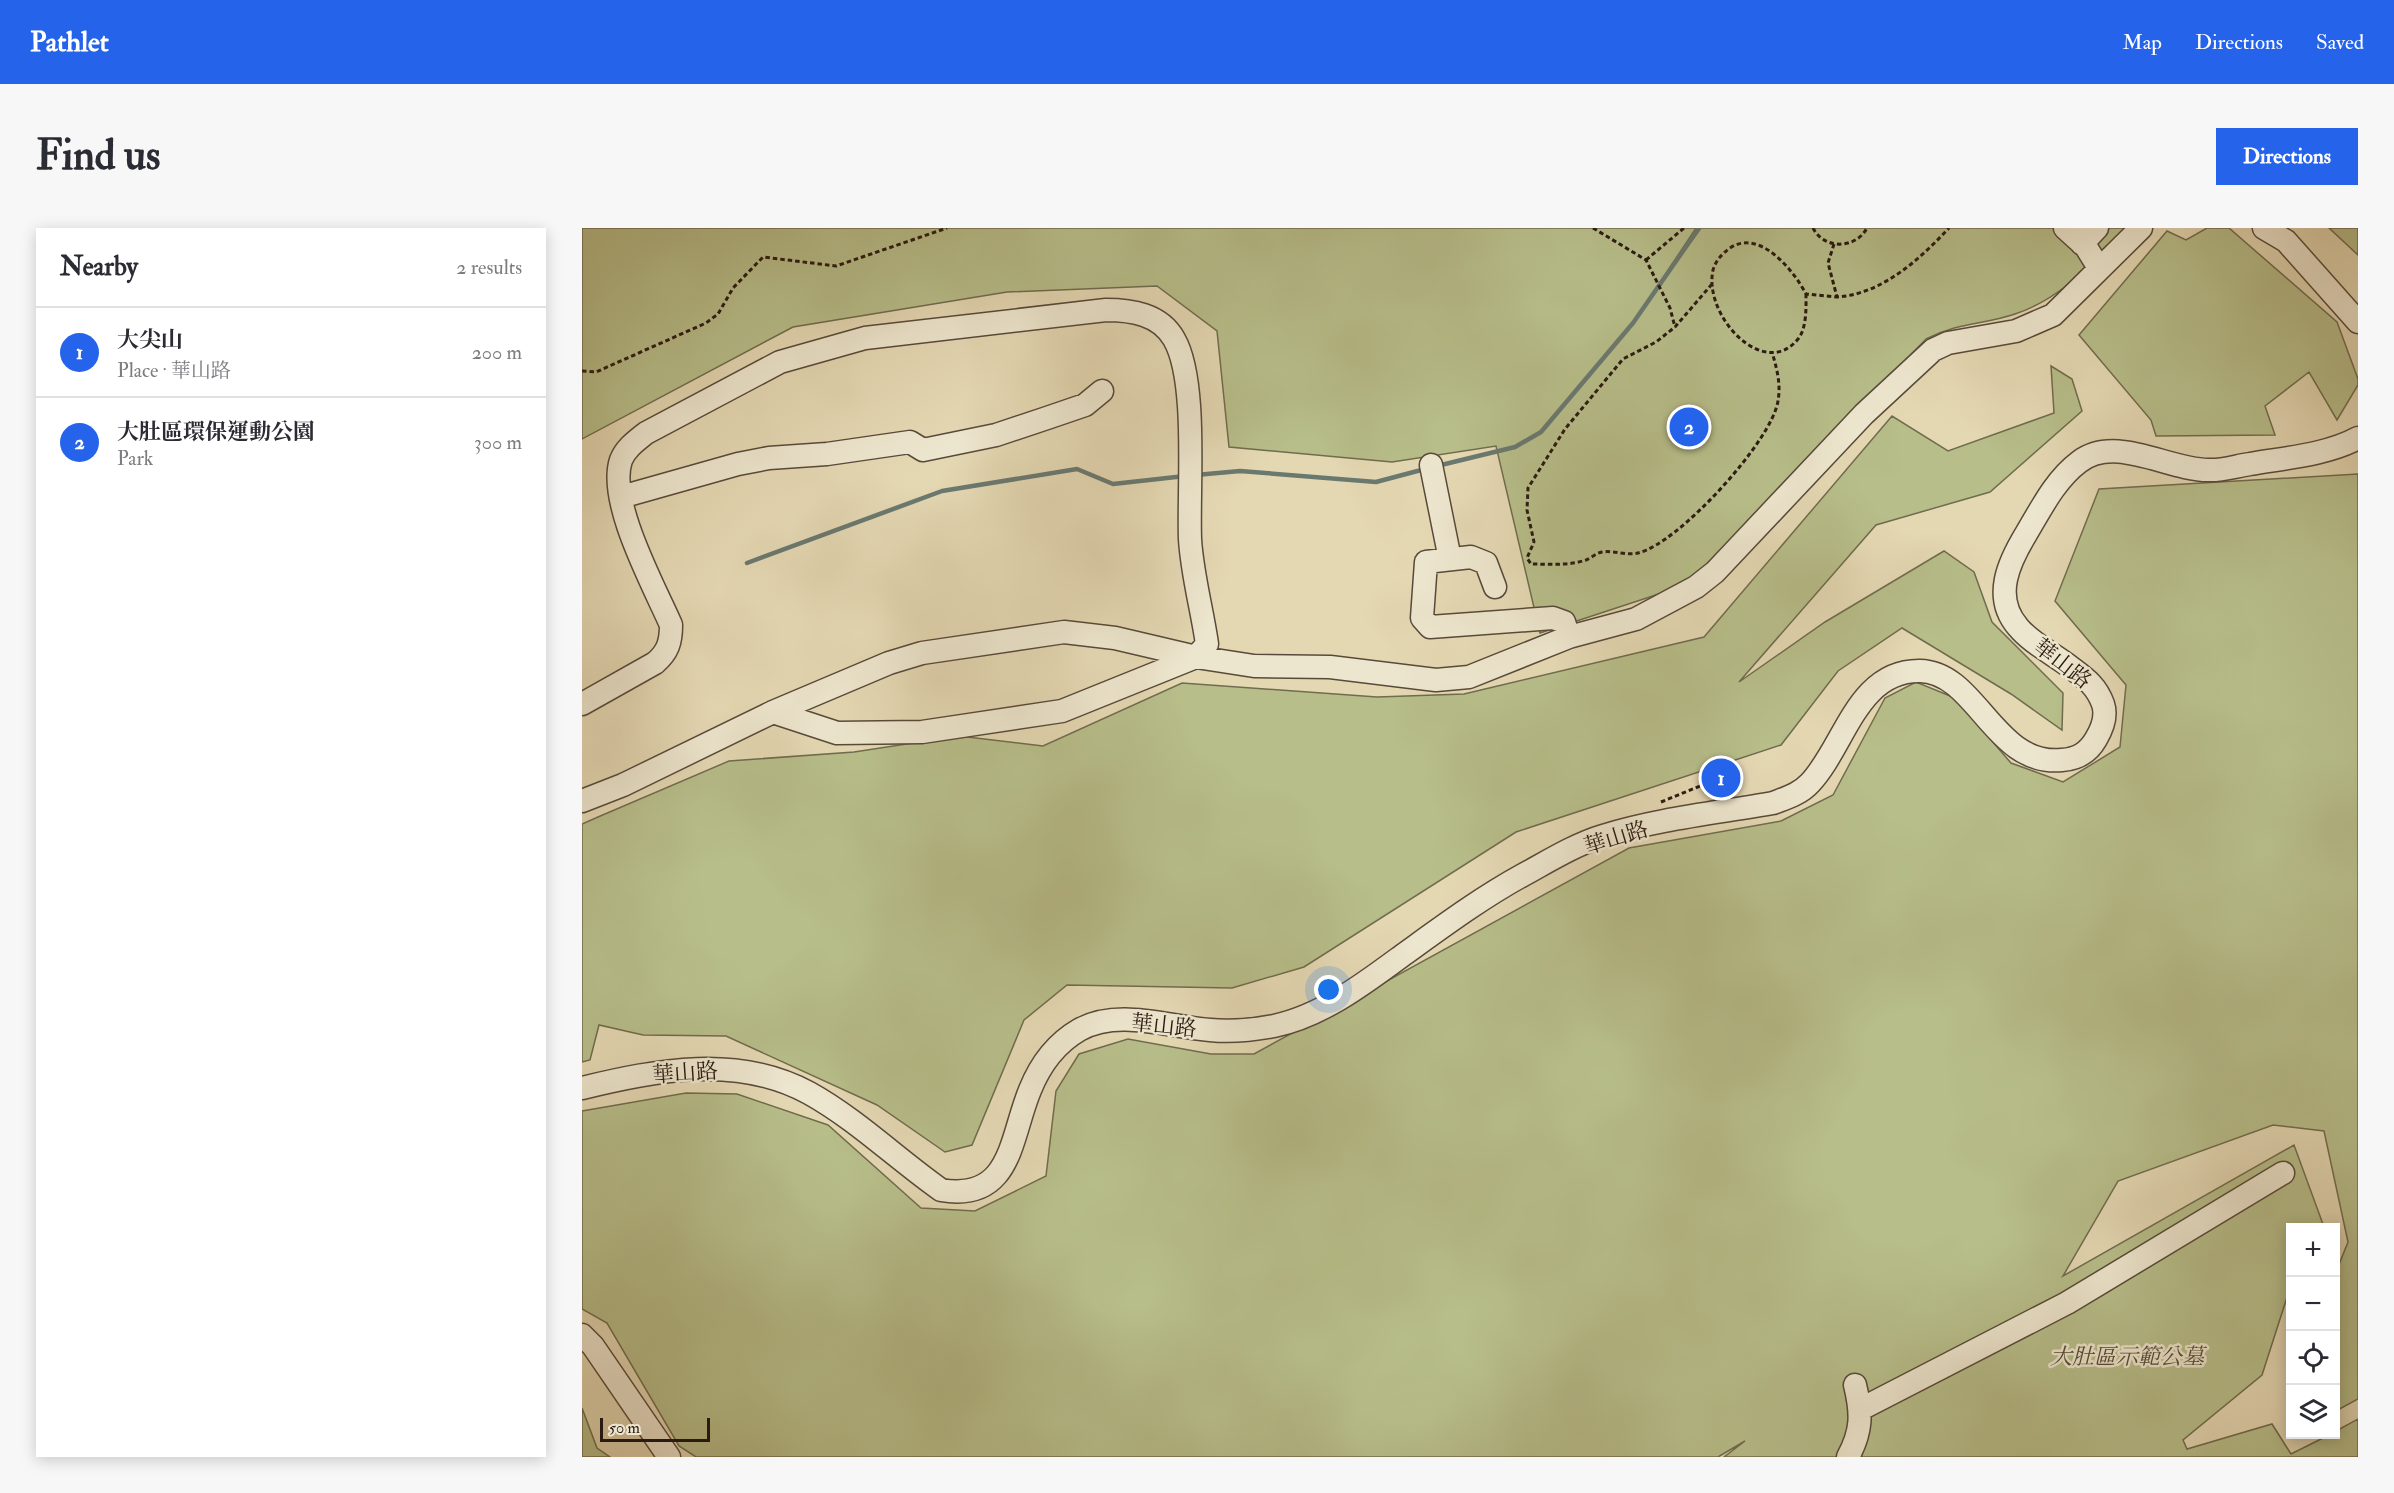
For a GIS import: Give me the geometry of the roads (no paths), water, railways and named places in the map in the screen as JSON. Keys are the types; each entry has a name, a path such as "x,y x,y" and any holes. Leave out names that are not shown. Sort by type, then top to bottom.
{"street":[{"path":"2065,228 2089,236 2099,268"},
{"path":"582,801 623,785 773,712 903,658 1064,632 1115,638 1196,657 1254,666 1330,667 1436,680 1469,678 1569,637 1636,619 1696,587 1715,572 1864,414 1933,350 1948,343 2016,331 2053,315 2141,228"},
{"path":"2264,228 2286,241 2358,322"},
{"path":"582,704 655,663 664,656 671,638 671,625 624,518 621,497 621,461 628,448 646,433 780,362 865,338 1106,309 1136,311 1152,318 1171,333 1180,351 1188,406 1190,541 1207,644 1196,657 1062,711 922,732 837,733 773,712"},
{"path":"621,497 738,464 769,458 827,454 910,442 923,450 955,445 996,435 1085,405 1102,391"},
{"name":"華山路","path":"582,1088 628,1076 697,1067 743,1070 808,1092 837,1111 941,1190 957,1193 977,1190 992,1182 1011,1153 1029,1091 1043,1064 1056,1046 1080,1029 1105,1021 1135,1020 1210,1030 1240,1031 1293,1020 1353,991 1452,920 1522,876 1601,836 1773,803 1795,795 1809,785 1863,700 1874,688 1890,678 1917,671 1931,672 1952,683 2022,754 2045,762 2074,759 2090,749 2102,729 2105,710 2096,687 2018,627 2009,612 2005,595 2008,563 2054,487 2080,460 2105,451 2126,453 2180,467 2209,471 2304,454 2358,438"},
{"path":"1431,465 1450,559"},
{"path":"1495,587 1486,563 1471,557 1426,562 1422,618 1430,627 1553,618 1564,622 1569,637"},
{"path":"1861,1410 2067,1303 2283,1173"},
{"path":"582,1335 593,1346 669,1457"},
{"path":"1848,1457 1857,1440 1861,1410 1856,1385"}],"waterway":[{"path":"1437,466 1515,447 1541,432 1633,323 1699,228"},
{"path":"747,563 942,491 1077,469 1113,484 1185,476"},
{"path":"1196,475 1240,471 1376,482 1425,469"}],"place":[{"name":"大肚區環保運動公園","path":"1689,427"},
{"name":"大尖山","path":"1721,778"}],"park label":[{"name":"大肚區示範公墓","path":"2127,1356"}]}
